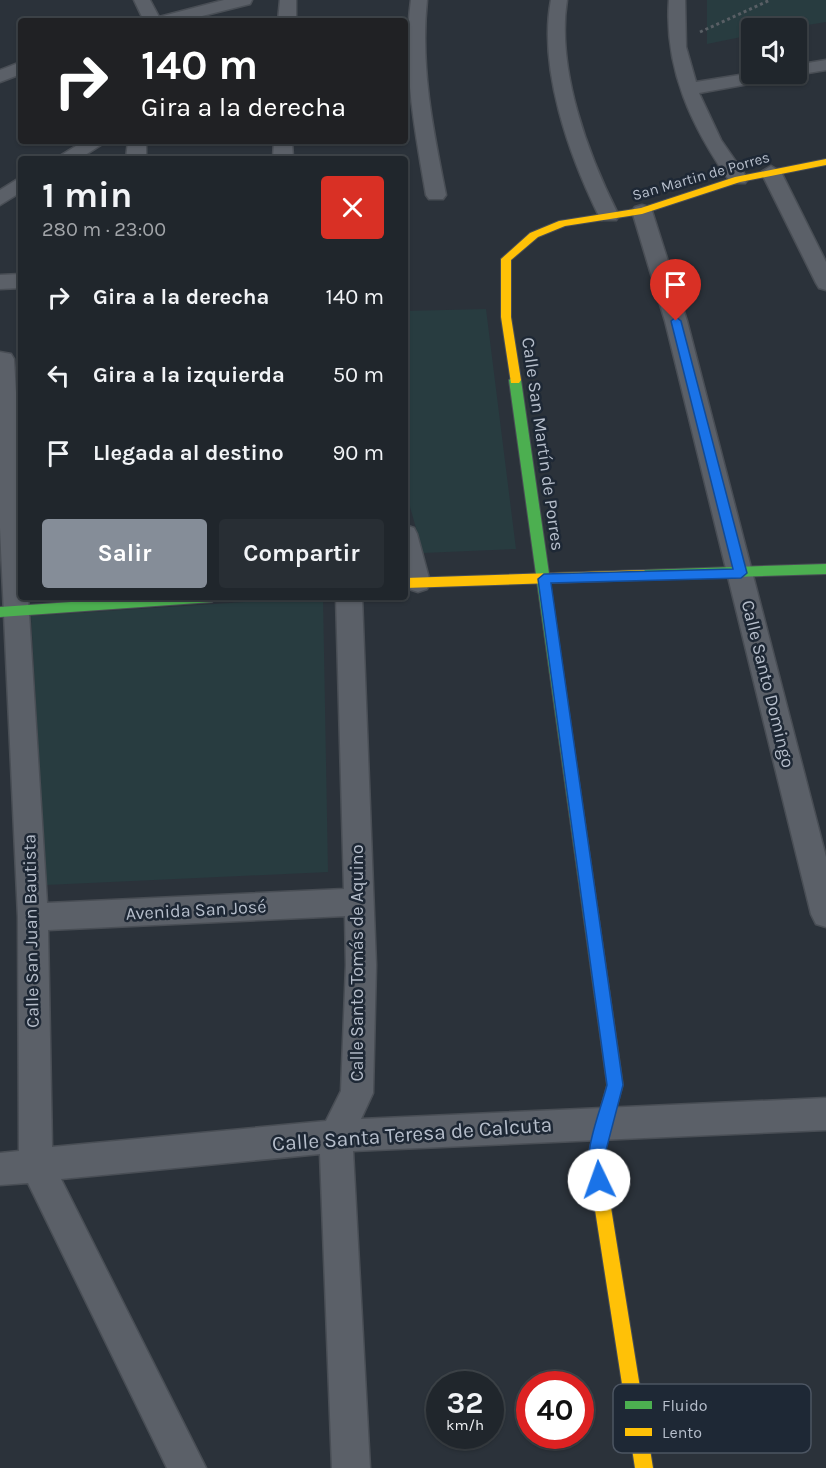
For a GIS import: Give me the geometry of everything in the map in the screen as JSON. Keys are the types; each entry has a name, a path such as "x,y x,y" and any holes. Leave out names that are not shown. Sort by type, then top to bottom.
{"street":[{"path":"142,0 151,18"},
{"path":"174,18 244,0"},
{"path":"287,18 288,0"},
{"path":"419,0 415,24 420,100 436,195"},
{"path":"559,0 555,36 568,109 577,146 588,176 609,216"},
{"path":"677,0 675,15 678,42 689,89 708,137 738,179"},
{"path":"807,68 826,65"},
{"path":"689,89 741,80"},
{"path":"70,156 92,144"},
{"name":"San Martin de Porres","path":"504,277 506,259 534,234 563,223 642,211 738,179 826,162"},
{"path":"771,172 826,283"},
{"path":"0,199 18,185"},
{"name":"Calle Santo Domingo","path":"642,211 676,321 826,914"},
{"name":"Calle San Martín de Porres","path":"504,277 506,317 615,1085 595,1158 631,1384"},
{"path":"0,282 18,281"},
{"name":"Calle San Juan Bautista","path":"3,359 9,612 33,917 36,1164 187,1468"},
{"path":"408,555 412,583 826,569"},
{"path":"9,612 171,600"},
{"name":"Calle Santo Tomás de Aquino","path":"349,600 361,965 357,1093 336,1136 351,1468"},
{"name":"Avenida San José","path":"33,917 359,902"},
{"name":"Calle Santa Teresa de Calcuta","path":"0,1169 336,1136 606,1122 826,1114"},
{"name":"Calle San Martín de Porres","path":"642,1453 644,1468"}],"path":[{"path":"678,42 770,0"}],"green space":[{"path":"707,0 826,0 826,22 807,25 807,18 741,18 741,37 707,44"},
{"path":"486,309 516,549 423,553 408,500 408,311"},
{"path":"277,600 323,600 328,872 46,885 31,616"}],"traffic: fast":[{"path":"515,380 615,1085 599,1142"},
{"path":"644,575 826,569"},
{"path":"0,612 170,600"}],"traffic: slow":[{"path":"515,380 506,317 506,259 534,235 563,223 642,211 738,179 826,162"},
{"path":"408,583 644,575"},
{"path":"599,1142 595,1158 631,1384"},
{"path":"642,1453 644,1468"}],"route":[{"path":"599,1180 595,1158 615,1085 544,579 741,573 676,321"}]}
